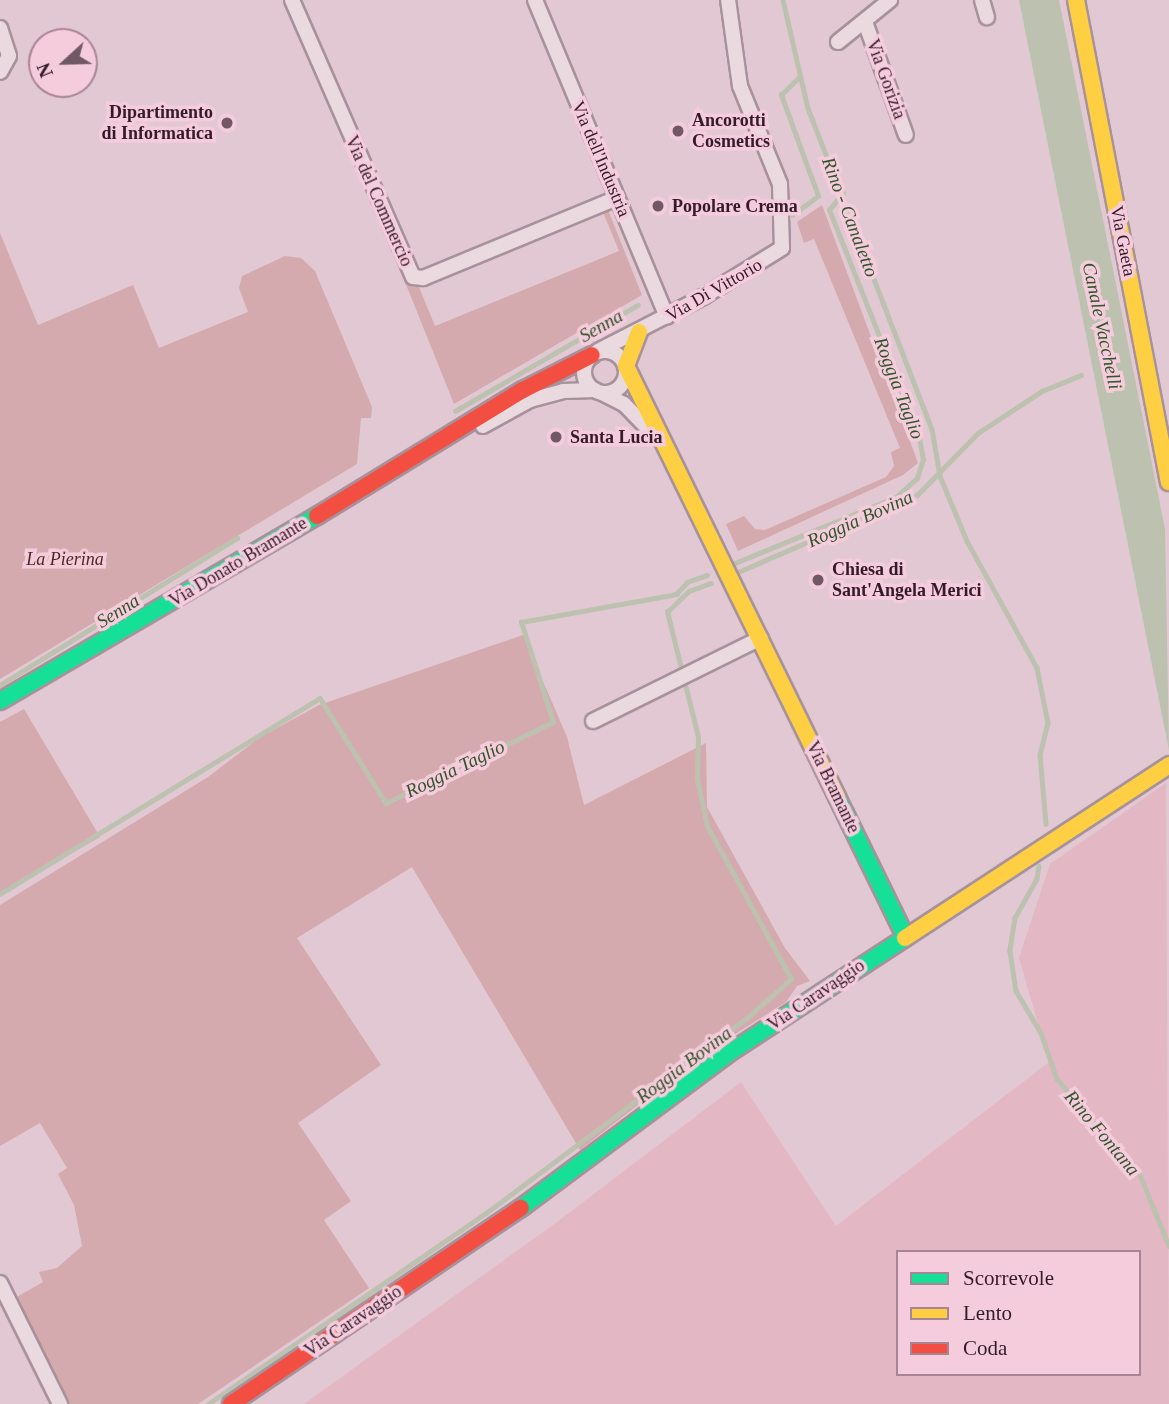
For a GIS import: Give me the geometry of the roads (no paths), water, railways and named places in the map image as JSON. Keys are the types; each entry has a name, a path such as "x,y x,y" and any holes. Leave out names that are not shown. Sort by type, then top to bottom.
{"street":[{"name":"Via del Commercio","path":"292,0 413,277 423,278 617,198"},
{"name":"Via dell'Industria","path":"535,0 667,317"},
{"name":"Via Di Vittorio","path":"595,353 667,317 767,260 782,248 784,239 780,184 740,86 728,0"},
{"name":"Via Gorizia","path":"838,42 890,0"},
{"path":"982,0 987,17"},
{"name":"Via Gaeta","path":"1076,0 1169,482"},
{"name":"Via Gorizia","path":"865,22 906,135"},
{"path":"0,28 7,46 4,68"},
{"path":"626,366 618,354 595,353 584,373 598,391 621,386 639,332"},
{"name":"Via Donato Bramante","path":"0,701 440,444 514,395 595,353"},
{"name":"Via Bramante","path":"626,366 905,936"},
{"name":"Via Donato Bramante","path":"440,444 530,400 563,391 598,391"},
{"name":"Via Bramante","path":"598,391 624,404 670,453"},
{"path":"593,721 761,638"},
{"name":"Via Caravaggio","path":"231,1404 524,1206 726,1055 1169,765"},
{"path":"0,1283 60,1404"}],"water":[{"name":"Canale Vacchelli","path":"1019,0 1059,0 1165,529 1169,750"}],"waterway":[{"name":"Rino - Canaletto","path":"783,0 808,108 932,429 940,476 967,541 1037,668 1048,723 1040,754 1046,824"},
{"name":"Senna","path":"792,215 818,196 781,95 799,77"},
{"name":"Roggia Taglio","path":"735,563 896,497 917,478 923,460 919,437 829,210 843,193"},
{"name":"Senna","path":"455,411 638,305"},
{"name":"Roggia Bovina","path":"738,572 917,495 978,433 1042,391 1081,375"},
{"name":"Senna","path":"0,685 237,538"},
{"name":"Roggia Taglio","path":"0,894 320,698 386,803 553,722 521,622 676,594 687,582 707,575"},
{"name":"Roggia Bovina","path":"208,1404 486,1213 747,1018 791,979 707,826 697,779 698,737 667,612 689,591 711,583"},
{"name":"Rino Fontana","path":"1039,866 1037,879 1015,918 1010,951 1016,991 1041,1033 1057,1079 1139,1172 1169,1246"}],"place":[{"name":"Dipartimento di Informatica","path":"227,123"},
{"name":"Ancorotti Cosmetics","path":"678,131"},
{"name":"Popolare Crema","path":"658,206"},
{"name":"Santa Lucia","path":"556,437"},
{"name":"Chiesa di Sant'Angela Merici","path":"818,580"}],"park label":[{"name":"La Pierina","path":"65,559"}]}
